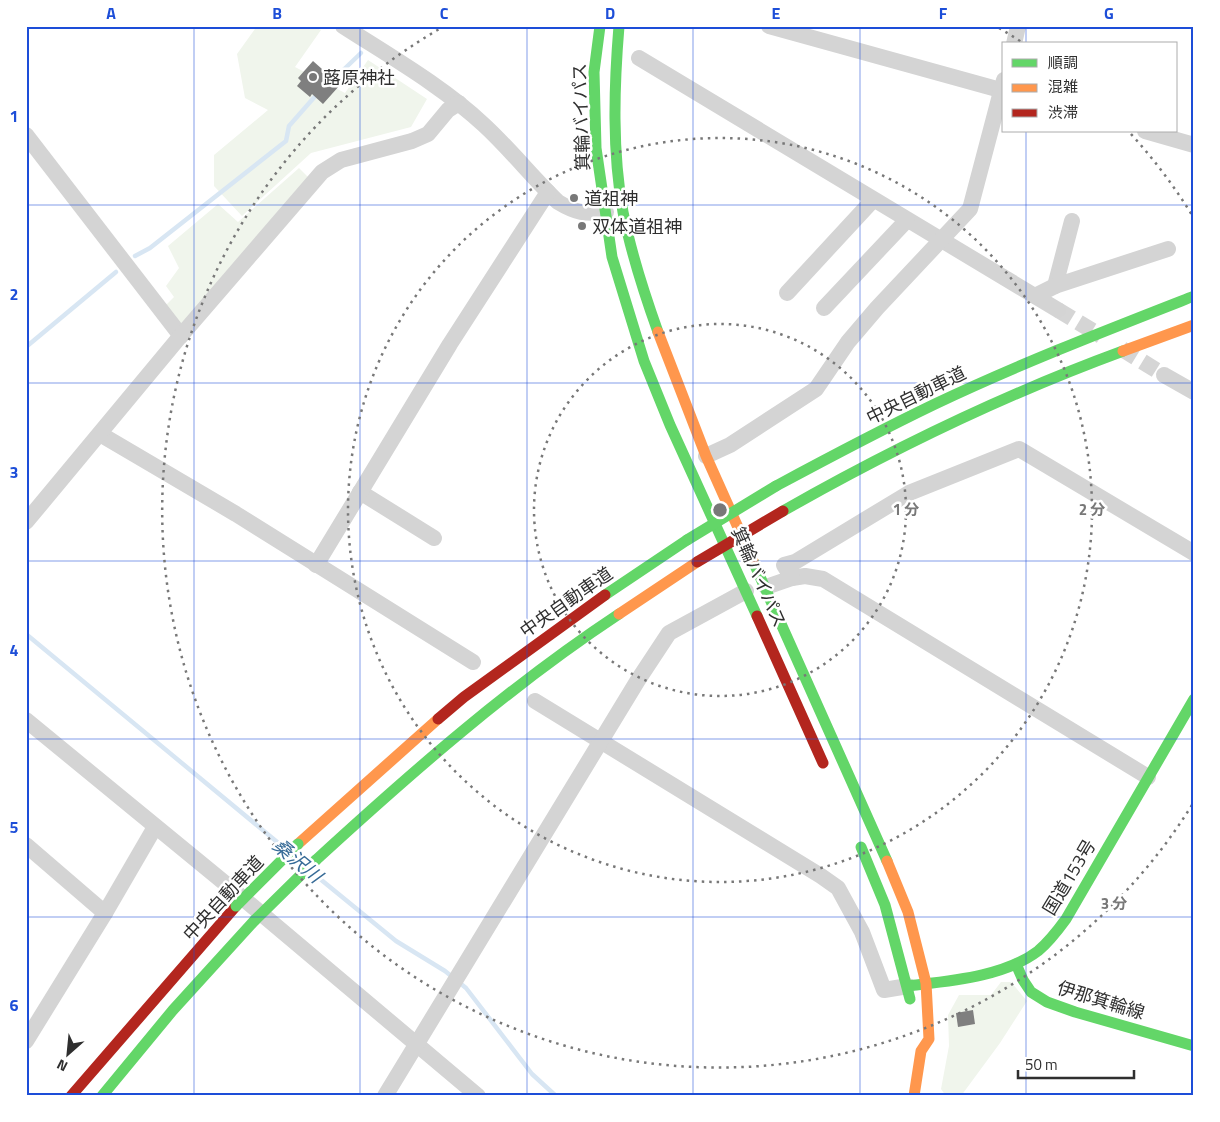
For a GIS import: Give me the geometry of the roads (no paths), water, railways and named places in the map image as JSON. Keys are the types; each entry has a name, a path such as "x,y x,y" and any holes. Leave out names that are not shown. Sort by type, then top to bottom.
{"main road":[{"name":"箕輪バイパス","path":"600,26 594,72 596,148 612,257 644,360 670,425 826,769"},
{"name":"箕輪バイパス","path":"619,26 615,77 616,126 623,210 637,274 706,456 766,587 908,912 926,984 929,1039 921,1051 914,1096"},
{"name":"中央自動車道","path":"71,1096 236,906 298,844 464,697 576,615 687,540 776,486 852,446 958,394 1069,346 1194,296"},
{"path":"102,1096 173,1010 255,920 316,860 408,776 480,716 590,633 697,562 853,471 928,434 1079,367 1194,325"},
{"name":"国道153号","path":"908,986 987,972 1016,964 1036,953 1055,935 1194,699"},
{"path":"858,840 885,905 913,1010"},
{"name":"伊那箕輪線","path":"1016,964 1031,992 1047,1002 1075,1012 1194,1046"},
{"path":"916,1037 921,1051"}],"street":[{"path":"343,26 414,71 459,103 485,126 558,202 580,213 606,212"},
{"path":"768,26 1002,87"},
{"path":"1014,42 1018,26"},
{"path":"639,58 1058,310"},
{"path":"706,456 730,445 816,389 848,342 877,308 970,209 1002,91"},
{"path":"26,522 181,336 322,172 340,160 412,141 428,134 448,110 459,103"},
{"path":"1148,132 1194,145"},
{"path":"26,135 181,336"},
{"path":"316,565 450,344 548,192"},
{"path":"787,293 873,200"},
{"path":"824,308 907,220"},
{"path":"1055,286 1072,221"},
{"path":"1035,296 1055,286 1168,249"},
{"path":"1164,375 1194,392"},
{"path":"100,434 236,514 473,662"},
{"path":"792,578 784,564 795,562 908,494 1019,449 1194,554"},
{"path":"360,492 434,538"},
{"path":"766,587 792,578 805,576 823,579 1148,777"},
{"path":"385,1096 638,680 669,633 746,591"},
{"path":"535,700 838,888 862,932 884,990 908,986"},
{"path":"26,720 232,889 478,1096"},
{"path":"26,1041 105,913 155,827"},
{"path":"26,845 105,913"}],"waterway":[{"path":"336,77 361,53"},
{"path":"135,256 150,248 286,141 289,126 318,93"},
{"path":"26,347 116,272"},
{"name":"桑沢川","path":"26,634 282,846"},
{"name":"桑沢川","path":"314,874 396,941 445,971 466,988 532,1074 556,1096"}],"tunnel":[{"path":"1058,310 1101,336"},
{"path":"1122,349 1164,375"}],"place":[{"name":"蕗原神社","path":"313,77"},
{"name":"道祖神","path":"574,198"},
{"name":"双体道祖神","path":"582,226"}]}
